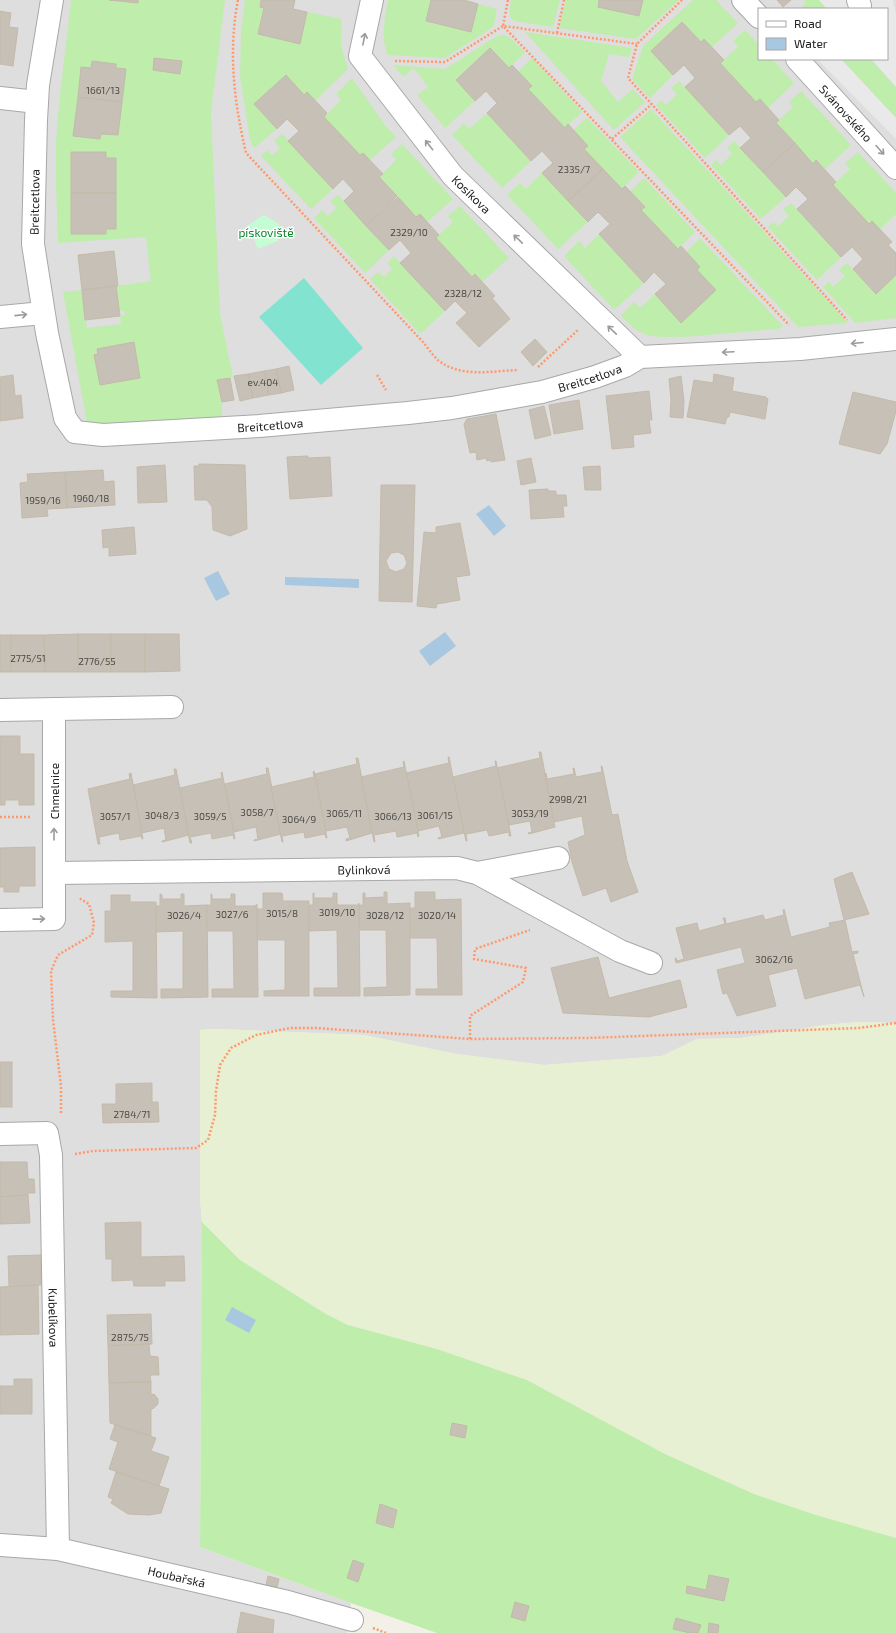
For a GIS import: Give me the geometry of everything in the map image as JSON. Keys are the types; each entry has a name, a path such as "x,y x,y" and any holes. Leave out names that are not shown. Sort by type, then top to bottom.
{"street":[{"name":"Breitcetlova","path":"52,0 38,85 33,244 43,313 65,418 75,432 103,435 259,426 408,414 452,408 542,392 595,377 625,366 640,357 800,349 896,339"},
{"path":"360,56 372,0"},
{"path":"743,0 758,16"},
{"name":"Kosíkova","path":"360,56 453,176 640,357"},
{"name":"Svánovského","path":"798,60 896,168"},
{"path":"0,98 37,102"},
{"path":"0,317 43,313"},
{"path":"0,710 172,707"},
{"name":"Chmelnice","path":"0,920 54,919 54,709"},
{"path":"477,872 558,858"},
{"name":"Bylinková","path":"54,873 457,868 477,872 620,951 651,963"},
{"path":"0,1134 47,1133"},
{"name":"Kubelíkova","path":"47,1133 51,1155 58,1549"},
{"name":"Houbařská","path":"0,1545 58,1549 288,1602 352,1620"}],"path":[{"path":"238,0 232,53 237,114 246,153 439,360 456,370 473,372 519,370"},
{"path":"503,26 508,0"},
{"path":"557,33 564,0"},
{"path":"682,0 637,44 628,78 848,320"},
{"path":"503,26 794,330 800,349"},
{"path":"360,56 382,61 445,62 503,26 637,44"},
{"path":"612,139 652,104"},
{"path":"535,369 582,326"},
{"path":"0,817 26,817"},
{"path":"47,1133 61,1122 61,1086 53,1020 51,971 58,955 92,935 94,923 89,904 77,897 54,895"},
{"path":"470,1039 470,1016 523,982 526,968 474,959 475,949 543,926 553,913"},
{"path":"72,1154 93,1151 196,1148 208,1140 215,1115 216,1091 220,1065 231,1048 256,1035 290,1028 316,1028 470,1039 587,1038 852,1028 896,1022"}],"shaded area":[{"path":"0,0 896,0 896,1023 859,1022 825,1025 741,1038 697,1039 662,1056 544,1065 456,1054 364,1035 216,1029 200,1030 200,1198 202,1222 200,1547 351,1603 347,1633 0,1633"},
{"path":"819,0 893,0 896,15 896,87 872,60 888,60 888,8 826,8"},
{"path":"818,60 842,60 896,118 896,139"},
{"path":"304,278 363,348 321,385 259,317"}],"green space":[{"path":"71,0 225,0 211,112 220,314 233,377 217,380 222,402 222,419 91,427 87,423 63,292 82,290 87,328 121,324 120,316 125,315 124,310 119,311 116,286 151,281 146,237 58,243 56,143"},
{"path":"245,0 261,0 260,7 264,8 258,34 299,44 307,12 342,19 341,45 348,69 315,101 307,92 304,95 285,76 254,104 277,129 254,148 250,140 240,77 241,30"},
{"path":"388,0 431,0 426,22 471,32 478,4 497,9 494,25 490,29 445,58 388,55 384,42 384,35"},
{"path":"511,0 560,0 553,27 514,21 510,16"},
{"path":"566,0 599,0 598,7 639,16 643,0 679,0 636,39 559,28"},
{"path":"693,0 716,0 738,23 712,47 704,39 701,42 682,22 651,51 673,75 650,98 632,79 643,46"},
{"path":"804,0 819,0 826,8 801,8 806,3"},
{"path":"745,30 758,44 758,60 773,60 794,83 768,108 756,102 720,63 738,47 733,41"},
{"path":"525,32 632,48 629,57 609,54 601,81 618,102 633,89 645,102 614,130"},
{"path":"504,35 509,37 525,52 509,68 490,48 456,79 475,101 445,128 417,95 428,87 414,68 403,77 393,65 445,69 497,36"},
{"path":"532,58 582,112 565,128 528,89 532,85 518,72"},
{"path":"842,60 872,60 896,87 896,118"},
{"path":"352,78 385,125 396,137 370,160 363,153 360,155 324,117 341,100 336,94"},
{"path":"679,81 729,135 705,158 656,105 661,100 666,105 677,94 671,88"},
{"path":"801,91 851,145 825,169 816,161 813,164 776,123 793,107 789,102"},
{"path":"651,109 848,323 798,327 620,137"},
{"path":"487,113 531,161 502,188 452,135 464,123 469,129"},
{"path":"587,118 639,172 622,189 584,149 587,146 573,131"},
{"path":"282,134 333,189 311,209 261,156 267,150 272,155 280,148 274,141"},
{"path":"734,141 786,197 761,219 711,165 716,160 721,165 732,154 727,148"},
{"path":"402,144 453,199 427,222 420,214 416,217 379,177 396,160 391,154"},
{"path":"858,152 896,193 896,214 880,229 872,221 869,224 833,185 850,169 845,163"},
{"path":"542,173 588,222 558,249 507,195 520,183 526,189"},
{"path":"644,178 695,232 678,249 641,210 644,207 630,192"},
{"path":"338,195 389,250 365,273 314,218 322,210 328,216 336,208 330,201"},
{"path":"791,203 841,257 817,280 768,227 773,222 778,226 789,216 783,209"},
{"path":"460,206 509,258 482,282 476,274 472,277 436,238 453,222 448,216"},
{"name":"pískoviště","path":"264,215 279,224 278,241 258,249 248,225"},
{"path":"599,234 644,283 614,310 564,256 579,241 585,248"},
{"path":"700,238 783,326 778,329 684,337 661,337 649,336 636,330 621,316 634,302 640,308 655,294 681,322 716,290 697,270 700,267 686,252"},
{"path":"394,256 445,311 420,334 370,279 378,272 384,277 392,269 387,263"},
{"path":"847,263 875,294 896,275 896,318 855,323 823,287 829,282 833,287 845,276 839,270"},
{"path":"859,1022 896,1023 896,1538 816,1515 754,1494 665,1454 527,1380 437,1349 348,1325 326,1314 240,1260 202,1222 200,1198 200,1030 216,1029 364,1035 456,1054 544,1065 662,1056 697,1039 741,1038 825,1025"},
{"path":"202,1222 240,1260 326,1314 348,1325 437,1349 527,1380 665,1454 754,1494 816,1515 896,1538 896,1633 437,1633 200,1547"}],"water":[{"path":"489,505 506,526 494,536 476,514"},
{"path":"218,571 230,594 216,601 204,578"},
{"path":"285,577 359,579 359,588 285,585"},
{"path":"445,632 456,646 430,666 419,651"},
{"path":"232,1307 256,1320 249,1333 225,1320"}],"building":[{"path":"109,0 138,0 138,3"},
{"path":"261,0 295,0 293,9 307,12 300,44 258,34 264,8 260,7"},
{"path":"431,0 464,0 478,4 471,32 426,21"},
{"path":"599,0 643,0 639,16 598,7"},
{"path":"777,0 791,0 783,7"},
{"path":"0,11 11,13 9,27 18,28 13,66 0,64"},
{"path":"682,22 701,42 704,39 724,60 720,63 756,102 760,99 779,120 776,123 795,143 763,172 740,148 751,138 740,126 729,135 685,87 695,78 684,65 673,75 651,51"},
{"path":"490,48 509,68 512,65 532,86 528,89 565,128 568,124 588,146 584,149 603,169 568,201 542,173 553,163 542,151 531,161 487,113 497,103 486,91 475,101 456,80"},
{"path":"154,58 182,61 180,74 153,70"},
{"path":"92,61 116,64 116,68 126,69 122,102 78,97 81,67 91,68"},
{"path":"286,75 304,95 307,92 327,113 324,117 360,155 363,153 383,174 379,177 397,196 366,226 344,201 354,191 343,179 333,189 288,141 299,131 287,119 277,129 254,104"},
{"path":"78,97 122,102 118,135 101,134 100,139 73,136"},
{"path":"795,143 813,164 816,160 836,182 833,185 869,224 872,221 892,242 888,245 896,253 896,275 876,294 853,269 863,259 852,247 841,257 797,209 808,199 796,187 786,197 763,172"},
{"path":"71,152 106,152 106,158 116,158 116,193 71,193"},
{"path":"603,169 622,189 625,186 645,207 641,210 678,249 681,246 700,267 697,270 716,290 681,323 655,294 666,284 654,272 644,283 599,234 610,224 598,212 588,222 568,201"},
{"path":"71,193 116,193 116,229 106,229 106,234 71,234"},
{"path":"398,197 416,217 420,214 439,235 436,238 472,277 475,274 495,296 492,298 510,319 479,347 456,323 467,313 455,301 445,311 400,263 411,253 400,240 389,250 366,226"},
{"path":"114,251 118,286 82,290 78,255"},
{"path":"116,286 120,316 85,320 82,290"},
{"path":"535,339 547,352 533,366 521,352"},
{"path":"134,342 140,378 100,385 94,355 98,354 97,349"},
{"path":"289,366 294,390 281,393 276,369"},
{"path":"276,369 281,393 269,395 264,371"},
{"path":"264,371 269,395 253,398 248,374"},
{"path":"248,374 253,398 240,401 234,376"},
{"path":"714,374 734,378 732,391 766,397 768,399 765,419 730,412 725,424 687,417 694,380 713,383"},
{"path":"13,375 15,396 21,395 23,418 0,421 0,377"},
{"path":"681,376 684,401 683,418 670,417 671,400 669,379"},
{"path":"230,378 234,400 222,402 217,380"},
{"path":"649,391 652,420 649,420 651,433 633,435 634,447 612,449 606,396"},
{"path":"853,392 896,402 896,411 887,444 880,454 839,444"},
{"path":"579,400 583,429 554,434 549,405"},
{"path":"544,406 551,435 535,439 529,410"},
{"path":"496,414 505,460 491,462 491,460 487,461 486,458 477,460 476,452 470,453 464,424 467,419"},
{"path":"308,456 308,458 330,457 332,496 290,499 287,457"},
{"path":"531,458 536,482 521,485 517,461"},
{"path":"199,464 245,465 247,529 230,536 213,530 212,507 207,500 195,500 194,466 199,466"},
{"path":"165,465 167,502 138,503 137,467"},
{"path":"600,466 601,490 585,490 583,467"},
{"path":"103,470 104,482 114,481 115,505 67,508 65,472"},
{"path":"65,472 67,508 47,509 48,516 22,518 20,483 28,482 27,474"},
{"path":"381,485 415,485 412,602 379,601","holes":["398,552 404,555 407,563 404,569 396,572 389,569 386,561 391,553"]},
{"path":"548,489 548,491 556,491 556,495 566,495 567,506 563,506 564,517 531,519 529,490"},
{"path":"460,523 470,575 456,577 460,600 437,604 436,608 417,606 424,532 436,533 436,527"},
{"path":"134,527 136,554 109,556 109,547 103,548 102,530"},
{"path":"78,634 111,634 111,672 78,672"},
{"path":"78,634 78,672 45,672 44,635"},
{"path":"111,634 145,634 145,672 111,672"},
{"path":"145,634 179,634 180,671 145,672"},
{"path":"0,635 11,635 11,672 0,672"},
{"path":"11,635 44,635 45,672 11,672"},
{"path":"0,736 20,736 20,754 34,754 34,805 19,805 19,800 5,800 5,805 0,805"},
{"path":"539,752 541,752 555,827 529,834 528,833 532,832 530,821 509,825 497,768 540,758"},
{"path":"448,757 464,833 438,839 442,837 439,826 418,831 406,773 449,763"},
{"path":"356,758 358,758 372,833 346,841 346,839 350,838 347,827 326,831 315,774 357,764"},
{"path":"404,761 419,836 418,837 417,833 397,837 396,831 374,835 374,842 361,777 404,767"},
{"path":"495,761 511,836 509,836 509,832 489,836 487,830 466,834 466,841 453,777 496,766"},
{"path":"601,766 612,815 618,814 627,861 638,892 611,902 606,888 583,896 572,862 568,842 585,835 582,816 554,822 545,774 546,773 547,779 574,774 574,768 576,777 602,772"},
{"path":"266,768 268,768 281,834 254,841 258,839 256,827 234,832 225,784 267,774"},
{"path":"174,769 176,769 189,835 162,842 166,840 164,828 142,833 133,785 175,775"},
{"path":"314,771 327,838 325,834 305,838 304,832 282,836 282,842 271,787 314,777"},
{"path":"222,772 235,839 233,835 212,839 211,833 190,837 192,843 190,843 180,788 222,778"},
{"path":"131,773 143,839 141,836 120,840 119,833 99,837 100,844 98,844 88,789 130,779 129,774"},
{"path":"35,847 35,886 19,886 19,892 4,892 4,887 0,887 0,848"},
{"path":"852,872 869,914 844,920 834,879"},
{"path":"384,892 387,892 387,904 410,903 410,995 364,996 364,988 387,987 386,930 359,930 359,905 363,905 363,893 365,893 365,898 384,897"},
{"path":"415,892 435,892 435,900 461,899 462,995 416,995 416,989 438,989 437,938 410,938 410,908 415,908"},
{"path":"263,893 282,893 283,901 309,901 309,996 264,996 264,991 285,990 285,940 257,940 257,909 263,909"},
{"path":"313,893 314,898 333,898 333,893 337,893 337,905 358,905 359,903 360,996 314,996 314,988 338,988 337,930 309,931 309,905 313,905"},
{"path":"160,894 162,895 162,899 181,899 181,894 184,894 184,906 207,905 208,997 161,998 161,989 183,989 183,931 156,932 156,906 160,906"},
{"path":"211,894 212,899 231,899 231,894 235,894 235,906 255,906 257,904 258,997 212,997 212,989 234,989 233,931 207,931 207,905 211,905"},
{"path":"111,895 130,895 130,902 156,902 157,998 111,997 111,991 133,991 133,941 105,942 105,911 111,911"},
{"path":"784,909 791,937 830,927 829,923 845,920 852,952 858,951 858,953 853,954 864,997 860,985 805,999 797,968 768,975 776,1006 737,1016 727,993 723,994 717,970 745,963 741,947 676,963 675,958 677,961 684,959 676,928 697,923 699,931 725,924 723,918 725,918 726,924 763,915 765,920 784,915"},
{"path":"598,957 609,998 680,980 687,1007 649,1017 563,1013 551,968"},
{"path":"0,1062 12,1062 12,1107 0,1107"},
{"path":"152,1083 152,1102 158,1102 159,1122 103,1123 102,1104 116,1104 116,1084"},
{"path":"0,1162 27,1162 28,1179 34,1179 35,1193 0,1197"},
{"path":"28,1195 30,1223 0,1224 0,1197"},
{"path":"141,1222 141,1257 184,1256 185,1281 165,1281 165,1286 134,1286 133,1280 112,1281 112,1259 106,1259 105,1223"},
{"path":"41,1255 41,1285 9,1287 8,1256"},
{"path":"38,1285 39,1334 0,1335 0,1287"},
{"path":"151,1314 152,1344 108,1346 107,1315"},
{"path":"149,1344 150,1356 158,1357 159,1375 150,1375 151,1382 109,1383 108,1346"},
{"path":"14,1379 32,1379 32,1414 0,1414 0,1386 14,1386"},
{"path":"151,1382 151,1395 154,1394 158,1399 158,1404 151,1409 151,1436 110,1423 109,1383"},
{"path":"452,1423 467,1426 465,1438 450,1435"},
{"path":"115,1425 156,1438 151,1451 169,1457 159,1486 109,1469 118,1442 110,1439"},
{"path":"116,1472 169,1489 161,1513 149,1515 128,1514 111,1503 113,1499 108,1497"},
{"path":"380,1504 397,1510 393,1528 376,1523"},
{"path":"353,1560 364,1564 358,1582 347,1578"},
{"path":"709,1575 729,1579 724,1601 686,1593 687,1586 706,1590"},
{"path":"268,1576 279,1579 277,1587 266,1585"},
{"path":"515,1602 529,1606 525,1621 511,1617"},
{"path":"241,1612 274,1620 273,1633 237,1633"},
{"path":"676,1618 701,1625 698,1633 690,1633 673,1629"},
{"path":"709,1623 719,1625 718,1633 708,1633"}]}
